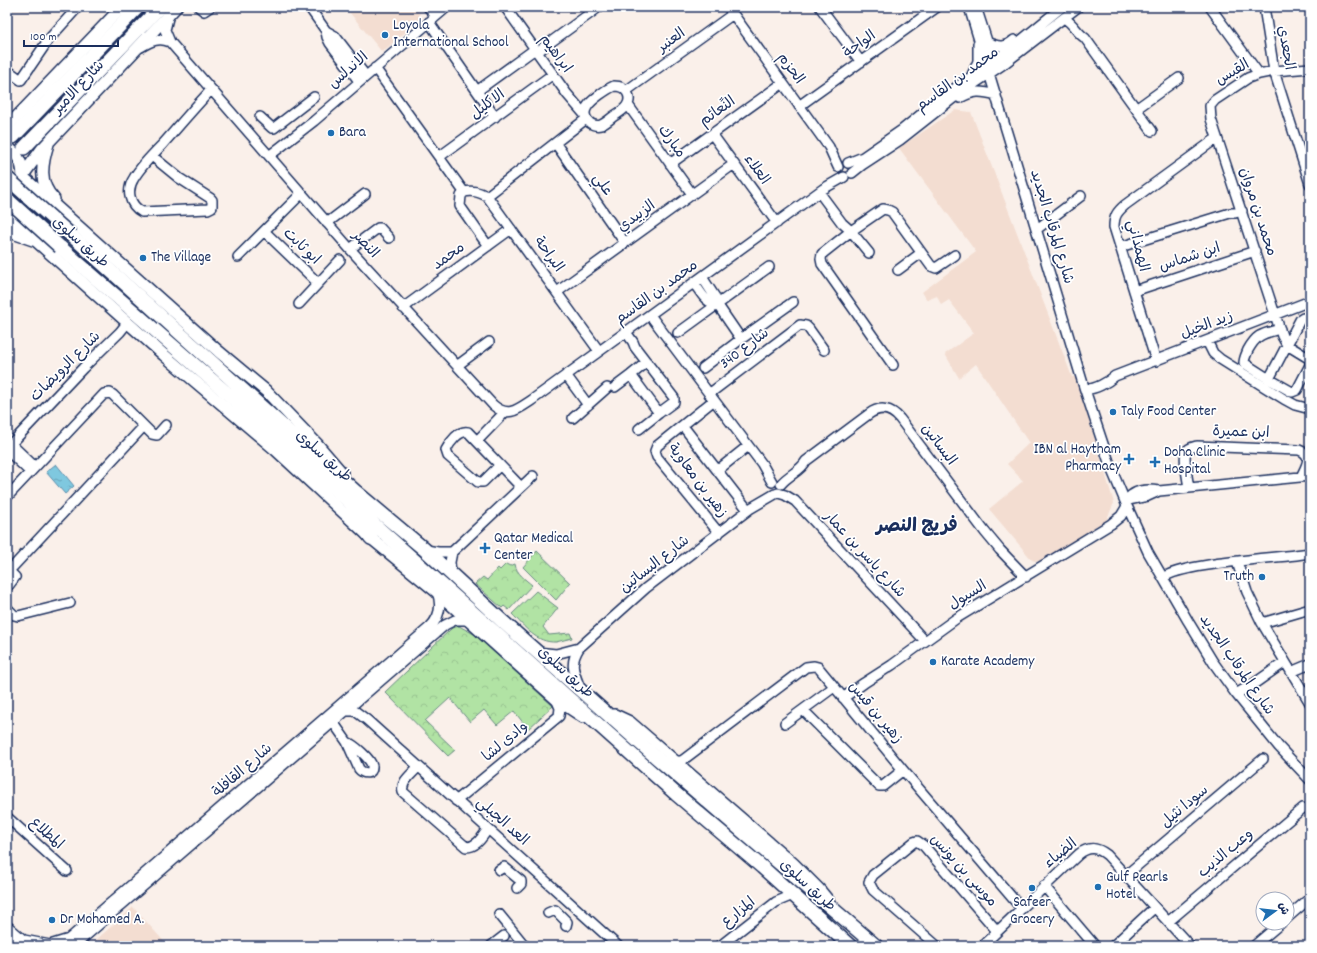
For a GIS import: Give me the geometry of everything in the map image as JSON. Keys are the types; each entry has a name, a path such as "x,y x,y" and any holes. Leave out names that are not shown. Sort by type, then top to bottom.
{"highway":[{"path":"9,137 138,7"},
{"path":"24,148 168,9"},
{"name":"طريق سلوى","path":"7,178 75,231 356,492 424,549 537,652 691,788 876,946"},
{"name":"طريق سلوى","path":"7,199 850,946"},
{"path":"338,492 372,538"},
{"path":"679,762 691,788"}],"main road":[{"name":"شارع الامير","path":"9,137 26,108 122,7"},
{"name":"شارع الامير","path":"7,204 18,194 22,186 23,176 35,157 135,51 168,9"},
{"path":"7,116 26,108"},
{"path":"9,137 18,158 23,176"},
{"path":"62,139 50,141 42,166 45,183 52,196 76,220 75,231"},
{"name":"طريق سلوى","path":"23,176 58,208 75,231"},
{"path":"37,241 33,230 36,214 39,210 46,207 58,208"},
{"name":"طريق سلوى","path":"7,215 276,450 372,538 436,592 556,699 617,741"},
{"path":"7,231 37,241"},
{"path":"7,926 22,944"},
{"path":"7,939 22,944 50,946 67,944"}],"street":[{"path":"7,70 22,80 49,39 78,7"},
{"path":"199,7 204,11 210,7"},
{"path":"309,7 326,31 335,36 345,56 362,78"},
{"path":"428,7 436,16"},
{"name":"الاندلس","path":"269,156 314,120 447,7"},
{"name":"ابراهيم","path":"505,7 567,94 586,118"},
{"path":"477,91 599,7"},
{"path":"820,7 861,62"},
{"name":"الواحة","path":"799,106 937,7"},
{"name":"شارع المرقاب الجديد","path":"969,7 978,35 992,67"},
{"name":"شارع المرقاب الجديد","path":"976,7 987,42 996,95 1085,388 1107,454 1114,466 1134,523 1164,580 1213,662 1234,692 1279,747 1310,780"},
{"name":"محمد بن القاسم","path":"505,412 517,410 822,190 848,175 862,164 900,140 992,67 1062,7"},
{"path":"1210,7 1259,74"},
{"name":"الجعدي","path":"1264,7 1274,71 1310,184"},
{"path":"168,9 165,30 170,42"},
{"path":"1075,9 1074,17 1083,30 1085,38"},
{"name":"محمد بن القاسم","path":"847,162 858,160 867,154 909,125 933,104 972,75 992,67 1075,9"},
{"name":"الحزم","path":"730,11 830,147 847,162"},
{"name":"العنبر","path":"626,91 730,11"},
{"path":"1064,18 1070,22 1085,38 1152,131"},
{"path":"429,22 495,117"},
{"path":"987,42 998,46 1005,46 1027,30 1036,28"},
{"path":"972,75 978,61 978,35"},
{"path":"135,51 157,39 170,42"},
{"name":"النصر","path":"170,42 327,224 403,308 493,404 505,412"},
{"path":"375,68 464,192"},
{"name":"القبس","path":"1211,119 1210,106 1215,100 1248,78 1274,71 1310,68"},
{"name":"الاكليل","path":"439,157 553,74"},
{"path":"1136,109 1179,78"},
{"name":"النًعائم","path":"670,164 783,83"},
{"path":"619,86 626,91 629,95 628,105 600,125 594,126 586,118 586,109 589,104 610,88 619,86"},
{"path":"152,156 179,178 210,198 212,207 208,209 142,212 135,208 131,202 130,194 133,178 152,156 211,90"},
{"path":"946,103 953,102 966,94 974,92 984,92 996,95"},
{"path":"260,117 273,128 314,97"},
{"name":"مبارك","path":"628,105 692,194"},
{"path":"303,106 314,120"},
{"path":"464,192 478,191 487,196 556,144 586,118"},
{"name":"محمد بن مروان","path":"1211,119 1280,329 1287,345"},
{"name":"العلاء","path":"712,134 778,223"},
{"name":"الهمذاني","path":"1156,361 1114,227 1114,218 1118,212 1217,138"},
{"name":"علي","path":"556,144 625,243"},
{"name":"الحزم","path":"830,147 838,169"},
{"path":"847,162 852,168 848,175 839,175 838,169 840,164 847,162"},
{"name":"الزبيدي","path":"557,292 734,164"},
{"name":"محمد بن القاسم","path":"822,190 833,178 838,169"},
{"path":"822,190 842,223 869,253"},
{"path":"464,192 461,196 460,206 488,246"},
{"name":"ابو ثابت","path":"238,257 301,194"},
{"path":"327,224 365,194"},
{"name":"البراحة","path":"487,196 599,351"},
{"path":"1037,229 1081,196"},
{"path":"894,365 822,264 822,254 850,231 879,210 883,209 892,212 931,266 936,268 955,255"},
{"path":"1120,247 1234,213 1241,209"},
{"path":"350,249 378,228 380,228 389,238"},
{"name":"محمد","path":"403,308 511,229"},
{"name":"ابو ثابت","path":"264,231 318,283"},
{"name":"ابن شماس","path":"1134,291 1255,251"},
{"path":"898,270 921,253"},
{"path":"299,304 340,260"},
{"path":"678,333 769,267"},
{"path":"702,277 714,294 717,304 741,338"},
{"path":"694,283 708,301 712,304 717,304"},
{"name":"زيد الخيل","path":"1085,388 1091,382 1115,376 1156,361 1310,301"},
{"path":"703,368 741,338 793,302"},
{"path":"650,315 762,464 776,485"},
{"path":"1269,379 1300,320 1310,318"},
{"name":"شارع الرويضات","path":"8,447 128,322"},
{"name":"شارع 340","path":"712,397 800,325 806,326 824,350"},
{"path":"1280,329 1262,334 1255,338 1244,359 1244,363 1291,392 1295,392 1297,390 1310,365"},
{"path":"625,333 631,344 647,362 674,398 674,402 639,429"},
{"path":"1207,341 1213,353 1220,359 1284,399 1295,405 1310,409"},
{"path":"458,365 489,342"},
{"path":"1287,345 1310,359"},
{"path":"573,418 588,405 647,362"},
{"path":"566,375 588,405"},
{"path":"631,375 659,413"},
{"path":"7,496 104,394 110,393 113,395 154,435 166,425"},
{"name":"زهير بن معاوية","path":"712,397 657,446 655,451 657,457 719,533"},
{"name":"البساتين","path":"776,485 785,475 802,462 806,461 874,411 886,409 891,411 900,419 992,541 1026,577"},
{"path":"477,441 505,412"},
{"path":"8,585 15,577 8,570 144,426"},
{"path":"686,430 750,509"},
{"path":"500,465 484,482 478,482 446,454 447,448 461,432 468,432 477,441 500,465 521,487"},
{"path":"718,470 748,446"},
{"name":"ابن عميرة","path":"1189,488 1185,458 1187,452 1191,448 1197,446 1299,450 1304,452 1307,456 1308,462 1305,476"},
{"path":"8,447 32,470"},
{"path":"451,575 450,562 452,552 533,476"},
{"path":"1127,502 1159,491 1305,476"},
{"name":"شارع البساتين","path":"537,652 556,654 579,648 646,588 750,509 776,485"},
{"name":"شارع ياسر بن عمار","path":"776,485 785,495 795,501 925,641"},
{"name":"شارع المرقاب الجديد","path":"1127,502 1151,551 1152,558"},
{"name":"السيول","path":"843,698 864,682 892,666 966,612 1112,524 1121,516 1127,502"},
{"name":"السيول","path":"1112,524 1124,521 1134,523"},
{"path":"424,549 438,552 452,552"},
{"path":"1164,580 1176,576 1187,569 1310,553"},
{"path":"1237,562 1247,592 1262,623 1290,672 1310,703"},
{"path":"436,592 440,602 439,613 444,612 448,614 450,619 447,623"},
{"path":"7,608 14,615 18,616 70,603"},
{"path":"1262,623 1310,609"},
{"name":"شارع القافلة","path":"67,944 430,627 434,623 439,613"},
{"path":"447,623 459,620 468,620"},
{"name":"شارع القافلة","path":"67,944 334,722 447,623"},
{"path":"579,648 573,659 573,667 580,689"},
{"path":"1234,692 1256,678 1262,677 1285,662"},
{"path":"1290,672 1310,664"},
{"name":"زهير بن قيس","path":"679,762 810,666 818,667 903,770 1021,908"},
{"path":"785,723 834,687"},
{"name":"وادى لشا","path":"456,801 559,716 560,708 556,699"},
{"name":"العد الجبلي","path":"358,701 359,710 367,720"},
{"path":"803,710 879,786 883,786 903,770"},
{"name":"العد الجبلي","path":"346,711 355,711 367,720 618,946"},
{"name":"طريق سلوى","path":"608,714 615,714 630,721 679,762 798,866 820,889 829,900 835,911"},
{"path":"334,722 348,742"},
{"name":"سودا نثيل","path":"1125,876 1263,759"},
{"path":"418,767 403,783 403,792 443,827 466,847 476,845 488,828"},
{"name":"وعب الذيب","path":"1168,922 1303,808"},
{"name":"المطلاع","path":"7,817 67,871"},
{"name":"موسى بن يونس","path":"937,946 874,890 869,882 873,875 917,841 924,846 998,930"},
{"name":"الضياء","path":"982,946 1079,854 1087,848 1094,848 1107,855 1190,946"},
{"path":"512,873 524,861"},
{"path":"499,870 504,867 521,881 518,888"},
{"name":"المزارع","path":"776,902 780,884"},
{"path":"1044,886 1096,946"},
{"name":"المزارع","path":"720,946 776,902 793,895"},
{"path":"1295,911 1310,898"},
{"path":"560,914 569,902"},
{"path":"1113,946 1154,908"},
{"path":"548,913 555,910 567,922 566,926"},
{"path":"499,914 525,946"},
{"path":"1254,946 1272,931"},
{"path":"491,946 504,936"}],"shaded area":[{"name":"Loyola International School","path":"345,7 415,7 419,12 421,19 382,52"},
{"path":"955,110 971,112 1072,377 1076,377 1114,503 1106,521 1093,528 1042,563 1032,560 989,509 1023,481 1007,464 1029,443 976,364 959,378 945,354 974,333 949,300 941,305 937,296 927,300 922,292 976,252 899,148"},
{"path":"133,907 168,946 89,946 129,911"}],"green space":[{"path":"537,551 570,583 556,600 523,567"},
{"path":"506,564 510,566 515,564 519,573 532,585 509,610 504,606 502,608 475,584 483,577 487,580 498,568 500,570"},
{"path":"536,591 558,608 543,627 549,635 570,633 572,638 556,642 543,640 526,629 512,614"},
{"path":"459,626 474,634 553,706 528,729 514,711 497,725 484,710 470,722 450,698 425,721 455,750 448,756 385,692 452,628"}],"water":[{"path":"56,464 74,486 65,494 46,472"}],"tunnel":[{"path":"7,166 24,148"}],"place":[{"name":"Loyola International School","path":"385,35"},
{"name":"Bara","path":"331,133"},
{"name":"The Village","path":"143,258"},
{"name":"Taly Food Center","path":"1113,412"},
{"name":"IBN al Haytham Pharmacy","path":"1129,459"},
{"name":"Doha Clinic Hospital","path":"1155,462"},
{"name":"Qatar Medical Center","path":"485,548"},
{"name":"Truth","path":"1262,577"},
{"name":"Karate Academy","path":"933,662"},
{"name":"Gulf Pearls Hotel","path":"1098,887"},
{"name":"Safeer Grocery","path":"1032,888"},
{"name":"Dr Mohamed A.","path":"52,920"}],"district":[{"name":"فريج النصر","path":"917,527"}]}
